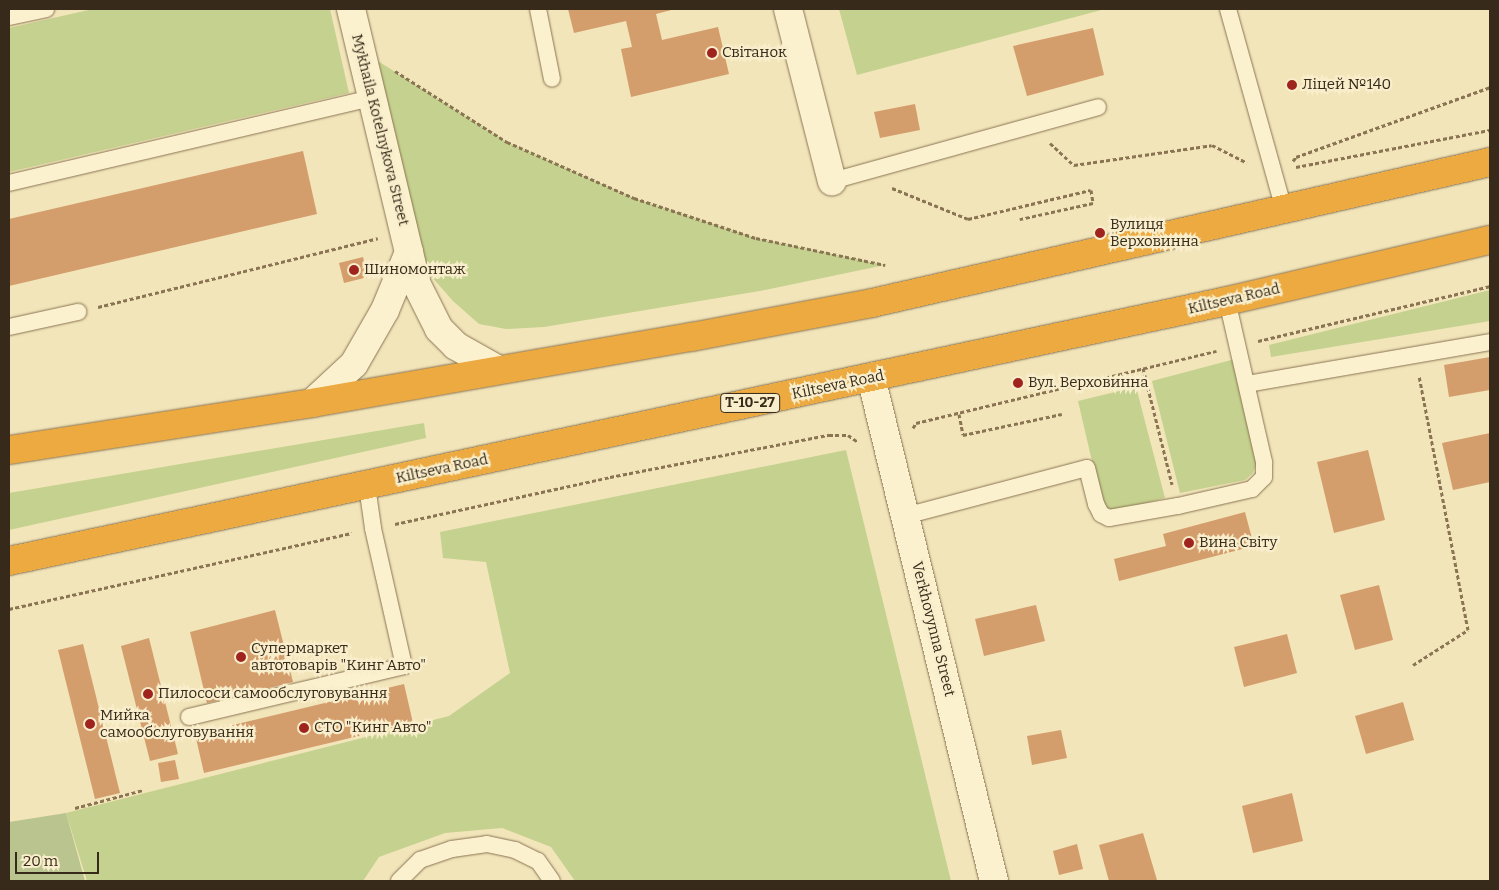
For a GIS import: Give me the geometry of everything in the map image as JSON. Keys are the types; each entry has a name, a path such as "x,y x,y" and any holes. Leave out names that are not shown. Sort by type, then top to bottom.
{"highway":[{"path":"9,450 312,403 692,337 872,303 1490,162"},
{"name":"Kiltseva Road","path":"9,561 1227,301 1490,240"}],"street":[{"name":"Mykhaila Kotelnykova Street","path":"350,9 417,285 439,329 456,346 497,370"},
{"path":"788,9 832,181"},
{"path":"312,403 354,364 386,310 407,241"},
{"name":"Verkhovynna Street","path":"871,377 886,445 994,881"}],"lane":[{"path":"9,17 46,9"},
{"path":"538,9 552,79"},
{"path":"1228,9 1284,209"},
{"path":"9,183 372,98"},
{"path":"832,181 1098,107"},
{"path":"905,516 1087,468 1096,504 1102,514 1109,518 1178,506 1252,489 1264,477 1264,462 1227,301"},
{"path":"9,327 78,312"},
{"path":"1246,384 1490,342"},
{"path":"189,717 404,666 373,528 367,486"},
{"path":"399,881 420,860 452,849 487,844 515,850 538,861 552,881"}],"path":[{"path":"390,68 507,142 634,198 756,238 885,265"},
{"path":"1292,163 1296,157 1490,87"},
{"path":"1031,126 1074,165 1212,145 1252,165"},
{"path":"1288,169 1490,130"},
{"path":"859,174 968,219 1091,190 1093,203 1020,219"},
{"path":"78,312 407,241"},
{"path":"9,609 610,477 829,435 848,435 857,441 865,451 910,439 911,430 916,423 1490,286"},
{"path":"1413,664 1468,630 1414,354"},
{"path":"1143,368 1178,506"},
{"path":"959,414 964,435 1062,414"},
{"path":"74,808 142,790"}],"green space":[{"path":"93,9 330,9 349,93 9,172 9,28"},
{"path":"839,9 1105,9 857,75"},
{"path":"373,58 507,142 634,198 756,238 885,265 765,290 544,327 506,329 479,324 453,301 431,276 417,237"},
{"path":"1490,290 1490,321 1271,357 1269,345"},
{"path":"1235,359 1257,463 1253,473 1245,480 1180,493 1152,381"},
{"path":"1136,387 1165,498 1117,511 1107,510 1101,500 1078,401"},
{"path":"424,423 426,438 9,530 9,493"},
{"path":"846,450 951,881 575,881 551,847 502,828 445,833 379,857 363,881 87,881 66,813 449,716 510,673 486,562 443,558 440,532"},
{"path":"66,813 85,881 9,881 9,822"}],"building":[{"path":"568,9 675,9 656,14 662,40 718,27 729,74 631,97 621,49 632,47 626,21 574,33"},
{"path":"1093,28 1104,75 1027,96 1013,46"},
{"path":"915,104 920,130 880,138 874,112"},
{"path":"303,151 317,214 9,286 9,219"},
{"name":"Шиномонтаж","path":"363,257 368,277 344,283 339,263"},
{"path":"1490,357 1490,390 1449,397 1444,365"},
{"path":"1490,433 1490,482 1453,490 1442,443"},
{"path":"1368,450 1385,520 1334,533 1317,462"},
{"path":"1245,512 1254,546 1119,581 1114,559 1166,546 1163,534"},
{"path":"1379,585 1393,640 1355,650 1340,595"},
{"path":"1036,605 1045,641 984,656 975,619"},
{"name":"Супермаркет автотоварів \"Кинг Авто\"","path":"275,610 293,682 207,703 190,632"},
{"path":"1287,634 1297,673 1244,687 1234,647"},
{"name":"Пилососи самообслуговування","path":"149,638 178,754 150,761 121,646"},
{"name":"Мийка самообслуговування","path":"83,644 120,793 95,799 58,650"},
{"name":"СТО \"Кинг Авто\"","path":"404,684 413,723 204,773 195,734"},
{"path":"1403,702 1414,740 1366,754 1355,716"},
{"path":"1061,730 1067,758 1032,765 1027,736"},
{"path":"175,760 179,779 161,782 158,763"},
{"path":"1292,793 1303,841 1253,853 1242,806"},
{"path":"1143,833 1157,880 1109,881 1099,845"},
{"path":"1077,844 1083,869 1059,875 1053,851"}],"place":[{"name":"Світанок","path":"712,53"},
{"name":"Ліцей №140","path":"1292,85"},
{"name":"Вулиця Верховинна","path":"1100,233"},
{"name":"Шиномонтаж","path":"354,270"},
{"name":"Вул. Верховинна","path":"1018,383"},
{"name":"Вина Світу","path":"1189,543"},
{"name":"Супермаркет автотоварів \"Кинг Авто\"","path":"241,657"},
{"name":"Пилососи самообслуговування","path":"148,694"},
{"name":"Мийка самообслуговування","path":"90,724"},
{"name":"СТО \"Кинг Авто\"","path":"304,728"}]}
